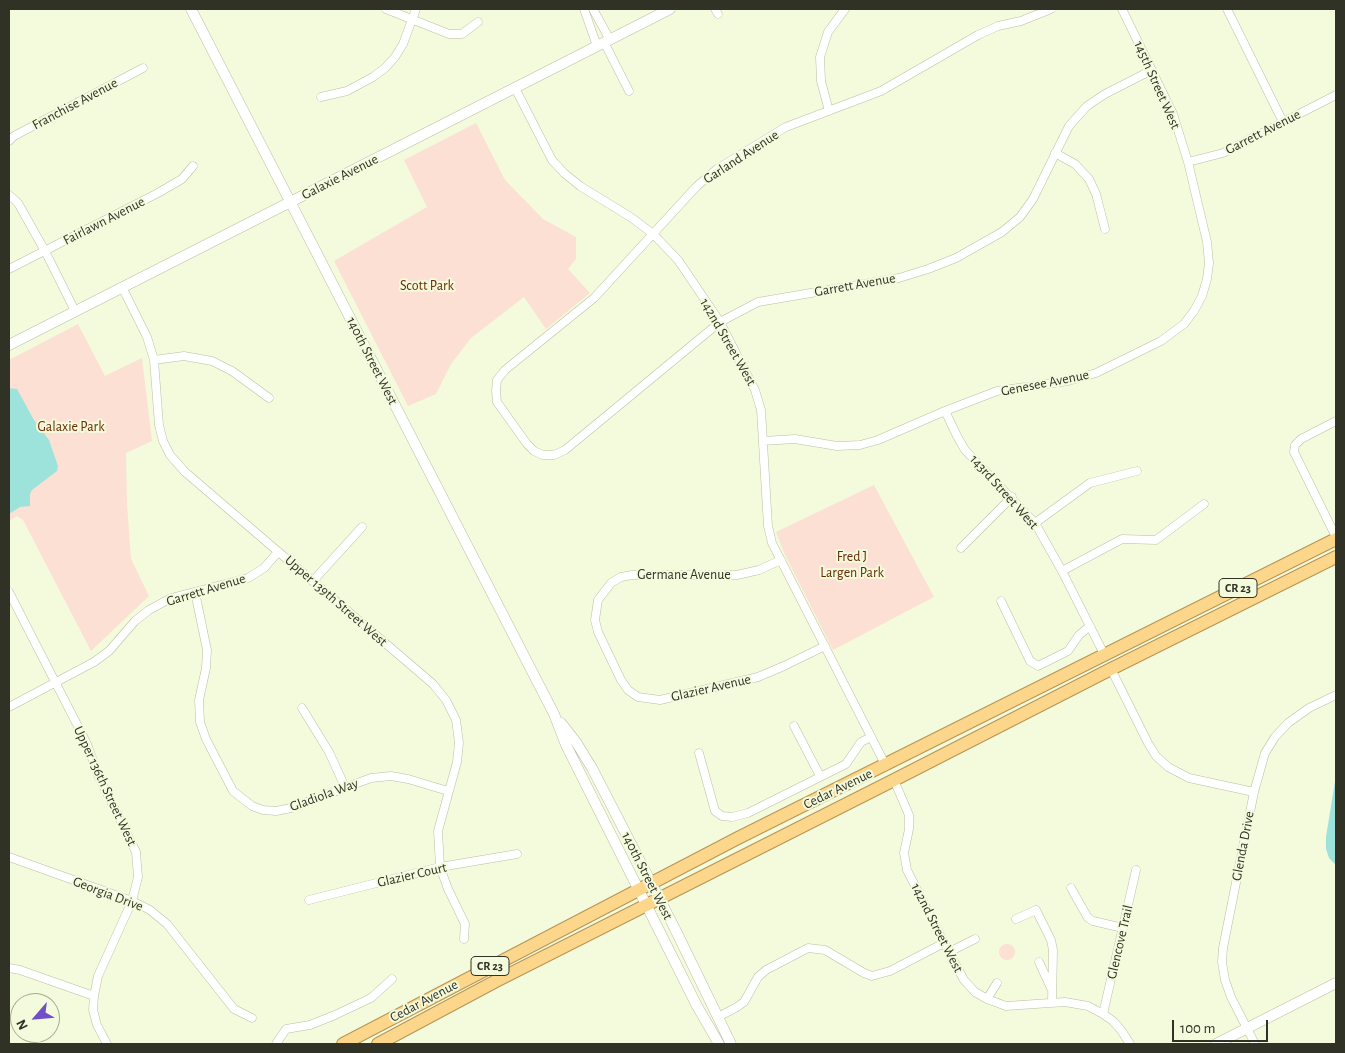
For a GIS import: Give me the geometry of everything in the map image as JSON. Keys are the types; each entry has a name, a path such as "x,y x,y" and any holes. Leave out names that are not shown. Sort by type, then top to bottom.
{"highway":[{"name":"Cedar Avenue","path":"343,1044 738,838 886,766 1336,538"},
{"name":"Cedar Avenue","path":"378,1044 646,905 1336,557"},
{"path":"894,780 897,773 905,766 934,750 967,724"},
{"path":"829,813 844,799 877,780 883,775 886,766"}],"street":[{"name":"140th Street West","path":"191,9 554,714 566,745 697,1006 719,1044"},
{"path":"386,9 455,35 462,34 478,22"},
{"path":"321,97 347,91 385,68 399,50 416,9"},
{"path":"584,9 629,91"},
{"path":"593,9 604,43"},
{"name":"Galaxie Avenue","path":"9,345 670,9"},
{"path":"829,111 821,81 820,57 828,32 845,9"},
{"name":"Garland Avenue","path":"527,444 497,402 497,380 505,370 594,298 697,186 716,169 786,128 881,91 978,35 998,26 1021,21 1051,9"},
{"name":"145th Street West","path":"1122,9 1173,114 1188,162"},
{"path":"1227,9 1284,122"},
{"name":"Franchise Avenue","path":"9,141 14,136 143,68"},
{"name":"Garrett Avenue","path":"527,444 534,451 543,455 554,455 565,450 720,322 758,302 899,278 956,258 1002,232 1020,218 1033,199 1069,126 1087,106 1105,94 1152,70"},
{"name":"142nd Street West","path":"515,88 552,160 564,174 632,218 653,234 678,260 720,322 756,390 761,410 768,526 772,543 886,766"},
{"name":"Garrett Avenue","path":"1188,162 1223,153 1336,95"},
{"path":"1055,153 1074,164 1089,179 1096,194 1105,229"},
{"name":"Genesee Avenue","path":"763,441 795,439 837,446 860,445 878,440 997,391 1068,381 1096,373 1161,341 1184,324 1194,311 1202,296 1207,279 1209,263 1207,242 1188,162"},
{"name":"Fairlawn Avenue","path":"9,269 158,193 182,179 193,166"},
{"path":"9,195 18,203 75,311"},
{"name":"Upper 139th Street West","path":"122,287 147,337 154,360 158,425 170,455 185,472 433,684 446,700 456,720 459,742 457,762 438,831 440,867 448,889 465,924 464,939"},
{"path":"154,360 184,356 212,361 232,371 269,398"},
{"name":"143rd Street West","path":"945,411 965,450 1035,523 1062,571 1104,654"},
{"path":"1336,421 1301,439 1295,446 1294,452 1336,538"},
{"path":"1035,523 1090,483 1137,471"},
{"path":"961,548 1012,497"},
{"path":"1062,571 1122,540 1156,540 1204,504"},
{"path":"313,582 362,527"},
{"name":"Garrett Avenue","path":"9,707 94,662 109,652 135,621 149,610 171,598 248,578 264,568 278,552"},
{"name":"Germane Avenue","path":"598,632 595,620 598,600 611,583 621,577 632,575 737,575 759,570 780,560"},
{"name":"Upper 136th Street West","path":"9,592 87,744 98,775 136,852 138,877 132,901 98,976 94,996 93,1010 97,1025 107,1044"},
{"name":"Gladiola Way","path":"196,592 207,650 206,668 199,700 200,722 206,739 233,791 252,806 276,811 291,808 371,778 391,776 448,791"},
{"path":"1001,601 1030,661 1038,666 1068,651 1079,635 1090,626"},
{"name":"Glazier Avenue","path":"598,632 621,680 628,690 638,696 660,700 758,676 825,646"},
{"path":"1111,669 1148,743 1156,756 1165,765 1174,772 1189,778 1254,792"},
{"name":"Glenda Drive","path":"1255,1044 1231,997 1225,980 1222,962 1223,948 1254,792 1265,753 1275,737 1288,723 1309,708 1336,694"},
{"path":"302,708 329,752 345,788"},
{"name":"140th Street West","path":"554,714 576,742 592,768 731,1044"},
{"path":"794,726 820,776"},
{"path":"699,753 715,811 722,816 732,817 748,813 846,764 861,742 871,736"},
{"name":"142nd Street West","path":"894,780 909,815 910,829 904,853 907,870 964,980 986,999 1006,1006 1065,1002 1082,1004 1103,1014 1118,1027 1130,1044"},
{"name":"Glazier Court","path":"309,900 440,867 517,854"},
{"name":"Georgia Drive","path":"9,857 132,901 150,910 167,924 234,1009 252,1018"},
{"name":"Glencove Trail","path":"1103,1014 1136,870"},
{"path":"1071,888 1088,918 1093,921 1124,928"},
{"path":"1016,919 1036,910 1051,940 1053,950 1052,1003"},
{"path":"949,952 975,939"},
{"path":"718,1017 737,1008 744,1002 758,977 766,970 808,948 825,950 872,976 890,971 944,943"},
{"path":"1039,962 1052,991"},
{"path":"9,968 20,970 94,996"},
{"path":"276,1044 286,1029 310,1025 335,1015 371,998 392,979"},
{"path":"986,999 997,983"},
{"path":"1216,1044 1336,983"}],"green space":[{"name":"Scott Park","path":"476,123 505,180 543,219 576,237 576,259 568,269 590,293 546,329 524,297 471,338 451,364 436,394 408,406 334,261 427,207 404,160"},
{"name":"Galaxie Park","path":"78,324 105,376 142,358 152,441 126,453 131,559 149,596 91,651 23,520 17,516 9,521 9,360"},
{"name":"Fred J Largen Park","path":"874,485 934,597 833,650 785,555 776,532"},
{"path":"1004,944 1010,944 1015,949 1013,958 1004,960 999,955 999,949"}],"water":[{"path":"9,388 17,389 34,420 49,440 58,466 57,471 32,490 30,506 20,507 9,514"},
{"path":"1336,775 1336,865 1329,858 1326,849 1326,837"}]}
